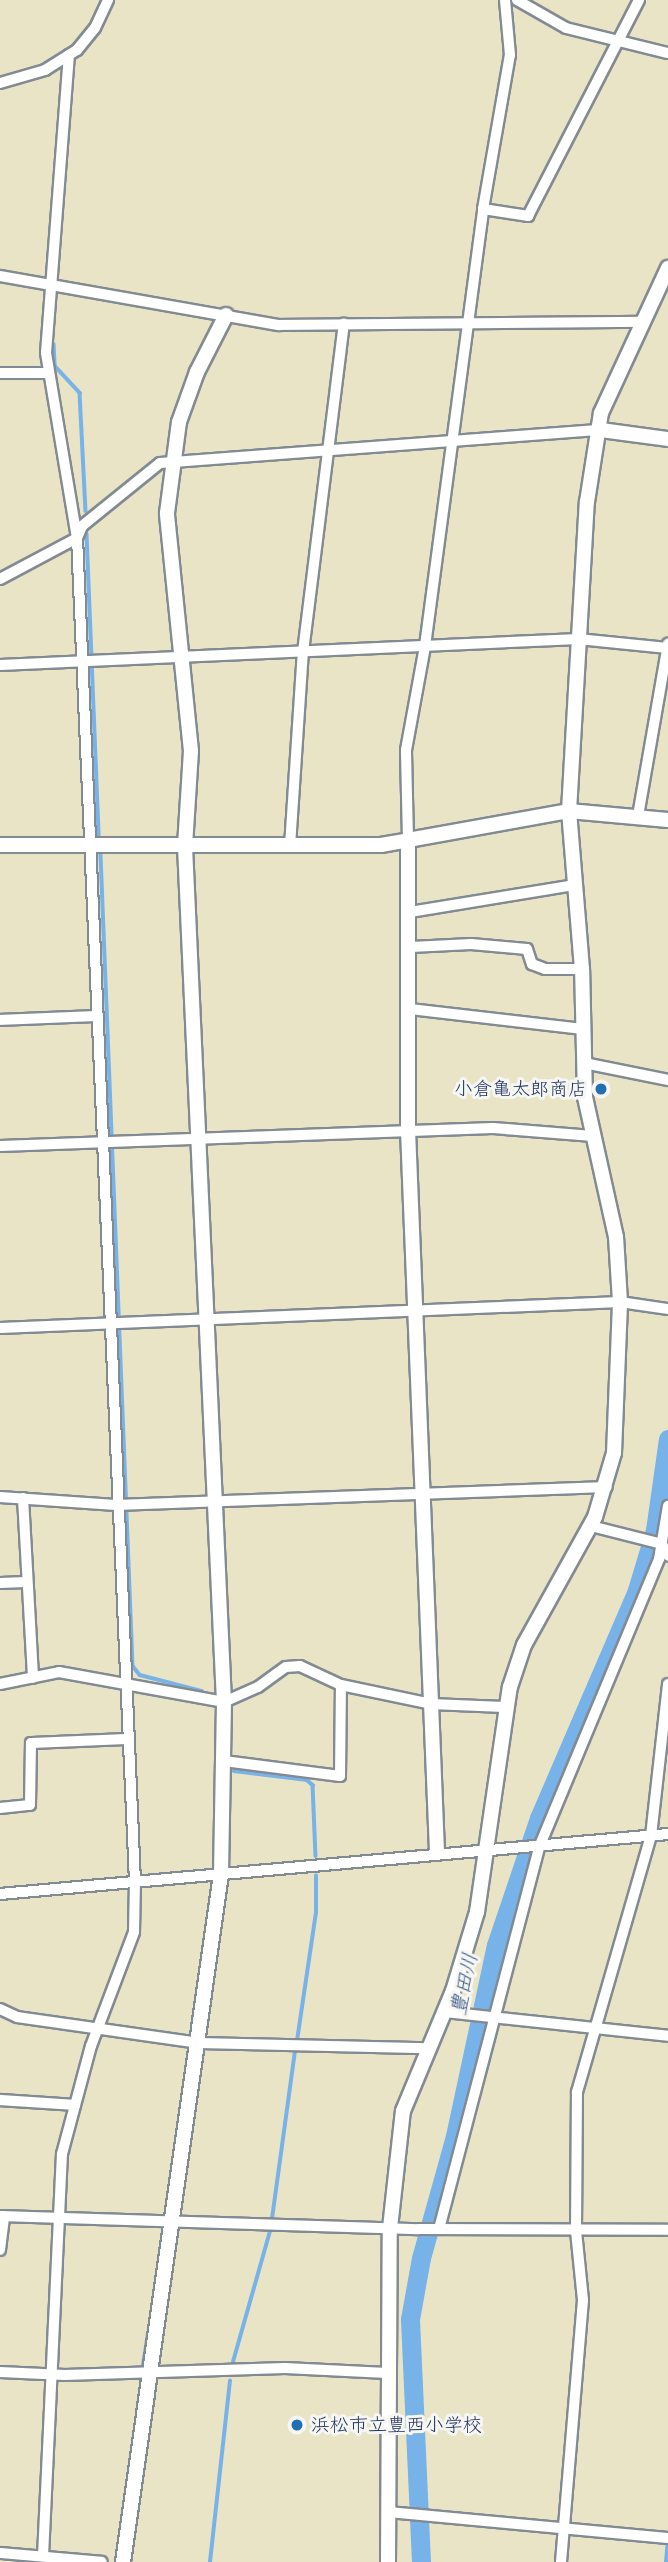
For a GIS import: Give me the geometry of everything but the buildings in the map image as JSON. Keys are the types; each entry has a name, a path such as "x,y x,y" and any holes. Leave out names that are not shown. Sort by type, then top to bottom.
{"street":[{"path":"0,83 45,70 69,55 95,28 108,0"},
{"path":"438,1852 408,1130 411,947 406,750 425,646 466,321 510,55 505,0"},
{"path":"517,0 566,28 668,53"},
{"path":"483,209 528,216 639,0"},
{"path":"43,2556 55,2374 62,2154 99,2030 134,1932 135,1882 125,1682 124,1505 97,1016 85,661 77,538 49,373 48,285 69,55"},
{"path":"388,2562 387,2373 390,2228 403,2111 427,2048 445,2012 477,1912 489,1849 504,1706 524,1645 591,1525 607,1487 616,1427 620,1302 614,1226 593,1136 584,1063 582,969 569,811 587,502 601,430 601,413 668,268"},
{"path":"0,276 279,325 466,321 643,323"},
{"path":"123,2562 221,1874 224,1702 185,846 191,751 167,513 171,462 187,396 226,315"},
{"path":"290,846 303,652 344,324"},
{"path":"0,373 49,373"},
{"path":"0,579 77,538 82,526 160,463 601,430 668,439"},
{"path":"0,665 578,639 668,647 638,816"},
{"path":"0,845 381,845 569,811 668,820"},
{"path":"410,912 574,885"},
{"path":"411,947 471,944 527,949 533,964 545,969 582,969"},
{"path":"410,1009 583,1029"},
{"path":"0,1020 97,1016"},
{"path":"584,1063 668,1080"},
{"path":"0,1146 493,1128 593,1136"},
{"path":"0,1328 620,1302 668,1309"},
{"path":"0,1497 124,1505 607,1487"},
{"path":"23,1498 33,1678"},
{"path":"438,2229 538,1845 662,1544 668,1506"},
{"path":"591,1525 662,1544 668,1556"},
{"path":"0,1583 26,1583"},
{"path":"0,1684 59,1672 224,1702 258,1688 286,1667 300,1666 341,1685 431,1704 504,1706"},
{"path":"561,2562 583,2300 576,2231 577,2092 597,2030 650,1836 668,1684"},
{"path":"224,1761 340,1776 341,1685"},
{"path":"0,1808 30,1805 32,1743 127,1739"},
{"path":"0,1894 438,1852 668,1834"},
{"path":"0,2009 17,2017 56,2019 99,2030 199,2043 427,2048"},
{"path":"445,2012 668,2036"},
{"path":"0,2101 75,2105"},
{"path":"0,2250 2,2216 59,2221 419,2229 668,2230"},
{"path":"0,2372 55,2374 151,2370 387,2373"},
{"path":"388,2512 667,2538"},
{"path":"0,2553 102,2562"}],"waterway":[{"path":"54,344 55,366 80,393 86,511"},
{"path":"87,534 99,835"},
{"path":"101,855 133,1666 140,1675 202,1691"},
{"name":"豊田川","path":"421,2562 410,2319 421,2258 455,2136 496,1945 539,1818 637,1590 655,1530 668,1439"},
{"path":"234,1771 307,1780 313,1785 316,1856"},
{"path":"297,2041 316,1913 316,1876"},
{"path":"272,2219 295,2052"},
{"path":"233,2362 270,2231"},
{"path":"143,2365 148,2333"},
{"path":"210,2562 230,2381"},
{"path":"666,2562 668,2540"}],"place":[{"name":"小倉亀太郎商店","path":"601,1089"},
{"name":"浜松市立豊西小学校","path":"297,2425"}]}
